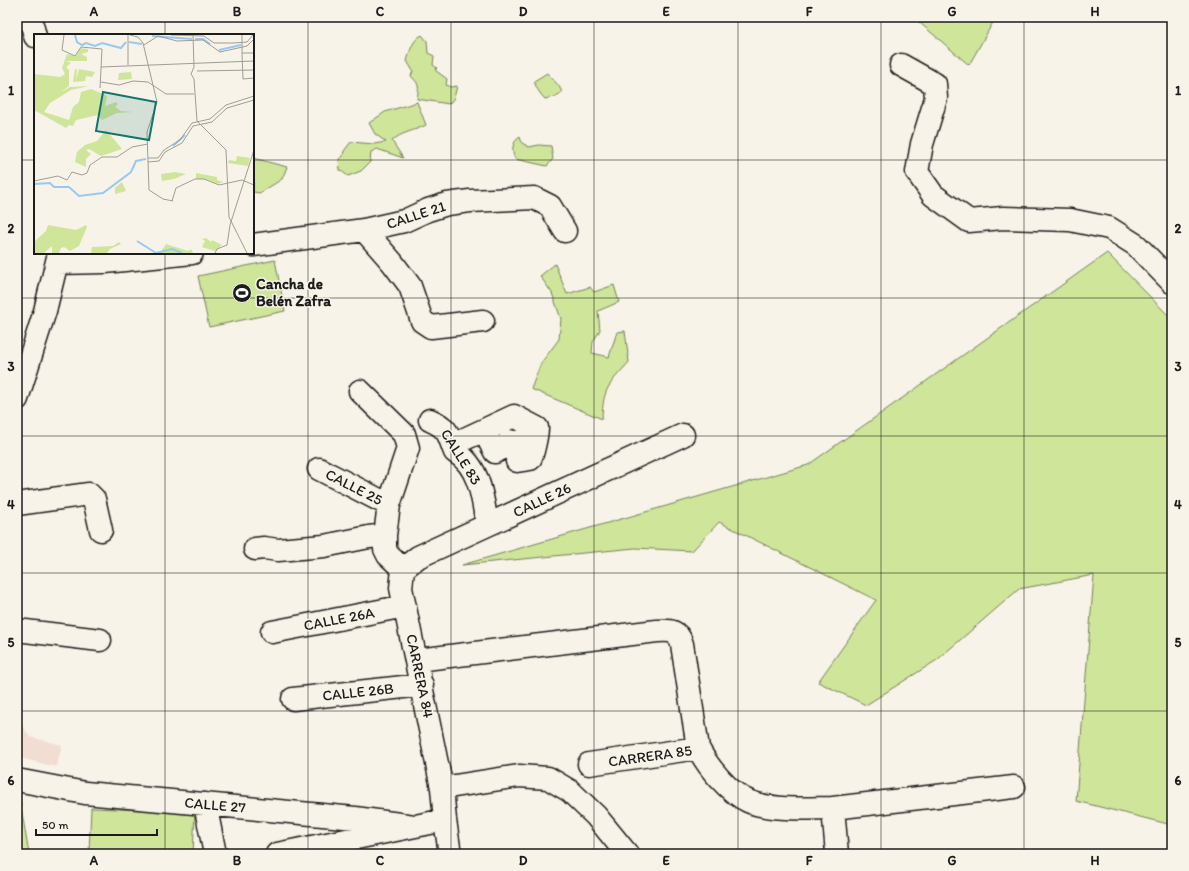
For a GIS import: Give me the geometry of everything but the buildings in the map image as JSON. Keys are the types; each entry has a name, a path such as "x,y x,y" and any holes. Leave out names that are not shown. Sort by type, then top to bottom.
{"street":[{"path":"30,17 34,34"},
{"path":"901,65 935,84 936,98 922,144 917,172 933,195 969,221 1003,218 1070,220 1109,228 1136,245 1172,282"},
{"name":"CALLE 21","path":"254,245 364,230 404,221 428,210 447,204 470,201 534,198 550,206 565,231"},
{"path":"364,230 392,262 410,286 422,321 431,327 483,321"},
{"path":"17,399 45,311 58,258 105,262 184,254"},
{"path":"360,391 404,434 408,448 389,505 385,536 385,549 388,555 403,569"},
{"path":"453,446 456,443 502,440 530,459 534,452 537,428 514,416 502,440"},
{"name":"CALLE 83","path":"430,420 441,425 450,436 455,452 462,456 474,472 482,493 487,525"},
{"name":"CALLE 26","path":"403,569 418,557 683,435"},
{"name":"CALLE 25","path":"319,469 389,505"},
{"path":"17,504 89,494 94,499 101,530"},
{"path":"255,549 264,548 278,550 324,546 362,538 385,536"},
{"name":"CARRERA 84","path":"403,569 402,588 442,788 450,854"},
{"name":"CALLE 26A","path":"272,632 405,606"},
{"path":"17,630 100,640"},
{"path":"417,660 657,631 668,630 675,632 680,636 682,644 698,748"},
{"name":"CALLE 26B","path":"293,699 422,685"},
{"name":"CARRERA 85","path":"589,764 698,748 704,760 714,772 732,790 748,801 766,806 795,808 833,808 1014,787"},
{"path":"442,788 519,776 548,778 570,791 591,811 627,854"},
{"name":"CALLE 27","path":"17,780 85,793 355,818 414,826"},
{"path":"205,804 215,854"},
{"path":"833,808 837,854"},
{"path":"291,853 445,820"}],"shaded area":[{"path":"17,718 30,737 62,745 56,767 17,757"}],"green space":[{"path":"913,17 996,17 969,65"},
{"path":"422,35 427,41 428,53 434,56 433,65 437,68 435,70 447,79 446,85 451,87 457,86 454,98 449,104 417,99 418,86 411,76 413,71 407,61 414,43"},
{"path":"547,73 559,86 562,92 555,97 545,99 538,91 534,81"},
{"path":"417,102 426,125 404,134 392,141 403,158 377,149 371,152 370,162 361,171 348,176 340,170 339,159 343,156 344,151 351,142 374,144 386,142 375,134 369,123 385,112"},
{"path":"520,137 522,143 529,147 539,145 551,146 553,159 547,166 515,159 513,146 515,141"},
{"path":"254,158 287,167 282,179 260,193 254,192"},
{"path":"1107,253 1172,319 1172,825 1076,801 1094,575 1019,589 937,660 866,705 818,682 876,600 719,522 692,551 635,548 462,565 808,465"},
{"name":"Cancha de Belén Zafra","path":"275,260 285,311 209,327 198,276"},
{"path":"555,264 567,294 590,287 594,292 614,285 619,302 598,311 600,330 593,342 592,353 609,357 617,332 625,331 629,362 608,387 604,400 602,419 531,389 541,363 559,339 561,319 552,293 540,276"},
{"path":"18,789 29,854 17,854"},
{"path":"91,808 195,812 193,854 89,853"}],"place":[{"name":"Cancha de Belén Zafra","path":"242,293"}]}
